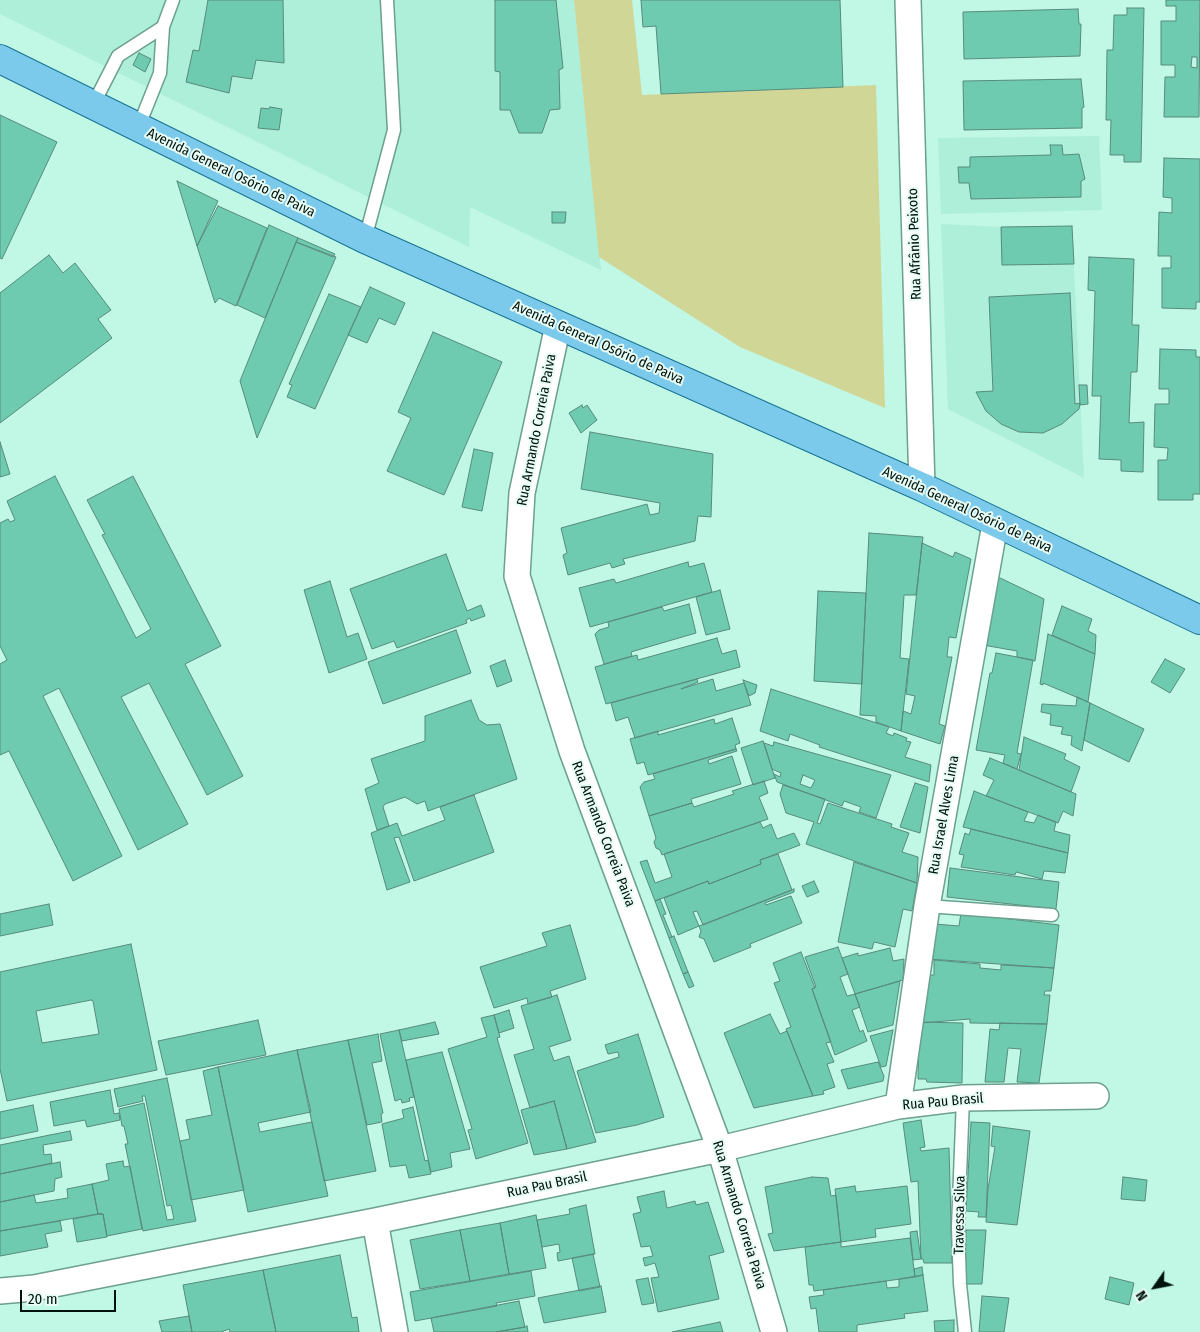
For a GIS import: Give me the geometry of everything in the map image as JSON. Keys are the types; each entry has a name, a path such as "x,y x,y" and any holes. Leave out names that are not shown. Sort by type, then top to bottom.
{"main road":[{"name":"Avenida General Osório de Paiva","path":"0,59 366,240 922,487 995,524 1200,620"}],"street":[{"name":"Rua Afrânio Peixoto","path":"908,0 922,487"},
{"name":"Rua Armando Correia Paiva","path":"558,325 522,493 518,576 572,751 720,1149 774,1332"},
{"name":"Rua Israel Alves Lima","path":"898,1106 927,906 995,524"},
{"name":"Rua Pau Brasil","path":"0,1291 34,1288 375,1221 720,1149 898,1106 963,1098 1096,1096"},
{"path":"375,1221 395,1332"}],"lane":[{"path":"138,128 160,73 163,27 173,0"},
{"path":"366,240 394,130 387,0"},
{"path":"93,105 118,56 163,27"},
{"path":"927,906 1052,915"},
{"name":"Travessa Silva","path":"963,1098 958,1227 960,1284 965,1332"}],"shaded area":[{"path":"0,0 574,0 601,270 470,207 469,247 0,14"},
{"path":"574,0 632,0 642,95 876,85 885,408 740,347 599,257"},
{"path":"1099,136 1102,210 941,214 938,138"},
{"path":"941,224 1001,227 1072,226 1084,478 948,409"}],"building":[{"path":"208,0 283,0 284,63 256,60 252,79 232,76 229,93 186,82 193,50 199,51"},
{"path":"495,0 556,0 563,68 559,70 560,109 550,110 542,133 519,133 510,110 500,110 500,72 495,71"},
{"path":"641,0 840,0 843,87 661,94 656,26 643,27"},
{"path":"1166,0 1200,0 1199,117 1164,117 1165,77 1175,77 1175,65 1161,65 1161,21 1176,21 1176,6 1166,6","holes":["1192,57 1197,57 1197,68 1191,67"]},
{"path":"1127,8 1144,8 1141,162 1124,162 1124,155 1110,155 1111,120 1106,120 1107,50 1113,50 1114,15 1127,15"},
{"path":"1078,9 1079,24 1081,24 1080,56 964,59 963,12"},
{"path":"139,53 151,59 145,72 133,65"},
{"path":"1081,79 1084,107 1082,108 1082,128 964,130 963,81"},
{"path":"270,107 282,109 279,130 258,128 261,108 269,109"},
{"path":"0,115 57,142 2,259 0,258"},
{"path":"1050,145 1062,145 1063,155 1079,154 1085,179 1081,181 1081,197 971,199 969,183 959,183 958,167 970,167 970,157 1051,155"},
{"path":"1164,158 1200,159 1200,302 1196,302 1196,309 1162,308 1162,268 1171,268 1171,256 1158,256 1159,212 1172,213 1172,198 1163,197"},
{"path":"177,181 218,201 197,246"},
{"path":"218,206 267,228 236,306 219,298 215,303 197,246"},
{"path":"552,212 566,212 565,223 552,223"},
{"path":"269,225 298,238 265,318 237,305"},
{"path":"1072,226 1074,264 1002,265 1001,227"},
{"path":"298,238 335,254 333,257 296,242"},
{"path":"296,242 336,257 257,438 240,381"},
{"path":"49,255 63,273 75,263 111,310 98,319 112,338 0,423 0,293"},
{"path":"1089,257 1134,259 1132,325 1139,325 1137,372 1131,372 1129,423 1144,422 1143,472 1121,471 1121,460 1099,459 1101,396 1092,396 1095,291 1088,290"},
{"path":"370,287 405,303 395,325 379,318 367,343 348,335"},
{"path":"1070,293 1075,404 1080,403 1079,409 1062,424 1043,433 1019,432 1001,424 986,411 976,392 993,391 989,297"},
{"path":"329,294 361,307 315,409 287,397 292,385 289,384"},
{"path":"433,332 502,362 444,495 387,471 411,418 398,412"},
{"path":"1160,349 1196,350 1196,357 1200,357 1200,494 1193,494 1193,500 1158,500 1158,460 1167,460 1168,448 1154,447 1155,404 1169,404 1169,389 1159,389"},
{"path":"1079,385 1087,385 1088,404 1080,405"},
{"path":"582,405 583,408 587,405 597,420 581,433 569,413"},
{"path":"590,432 713,454 711,517 698,516 695,541 623,559 625,564 612,568 610,563 568,575 563,555 567,553 561,528 647,504 650,515 659,513 660,503 581,489"},
{"path":"0,442 10,474 0,477"},
{"path":"474,449 493,453 482,511 462,507"},
{"path":"55,476 136,638 151,629 102,535 105,534 87,500 133,476 221,646 185,664 243,776 207,795 149,683 121,697 188,824 138,850 59,688 43,696 122,856 73,881 9,751 0,755 0,664 7,660 0,646 0,523 8,519 10,522 15,520 7,501"},
{"path":"869,533 923,537 916,595 904,595 900,658 909,659 901,731 876,722 876,716 860,715"},
{"path":"922,543 953,557 955,552 971,559 956,638 949,637 947,657 952,657 939,724 945,726 940,744 901,731 903,711 911,714 915,696 906,694"},
{"path":"446,554 467,611 481,605 485,616 471,621 470,618 466,620 467,623 397,648 394,641 372,649 350,589"},
{"path":"688,562 689,567 704,563 712,592 590,627 579,588 614,579 616,583"},
{"path":"996,576 1044,599 1035,661 1017,657 1017,651 983,645"},
{"path":"330,581 347,637 358,633 367,659 329,673 304,590"},
{"path":"720,590 730,629 706,635 696,597"},
{"path":"818,591 866,593 862,684 814,681"},
{"path":"689,604 696,633 631,652 632,656 604,664 595,634 599,630 609,627 608,622 662,607 664,611"},
{"path":"1062,606 1092,619 1088,631 1096,635 1095,654 1052,635"},
{"path":"456,630 471,673 383,704 368,662"},
{"path":"1048,634 1095,654 1088,702 1043,683 1043,685 1040,684"},
{"path":"717,638 722,654 736,650 740,667 606,704 595,667 637,655 638,660"},
{"path":"996,653 1033,660 1017,753 1021,754 1017,769 1003,763 1005,755 976,750 990,673 992,673"},
{"path":"1165,659 1185,669 1170,693 1151,682"},
{"path":"505,660 512,681 497,687 490,666"},
{"path":"697,679 698,682 681,689 713,679 716,691 744,683 751,705 635,738 628,717 616,721 611,703"},
{"path":"743,680 757,685 755,693 749,696"},
{"path":"771,689 889,727 886,733 893,736 894,733 907,738 906,741 911,742 905,757 931,765 929,782 819,747 820,745 790,734 788,741 760,731"},
{"path":"1077,697 1090,703 1082,751 1071,745 1072,736 1061,734 1063,727 1050,725 1051,714 1041,712 1042,704 1076,706"},
{"path":"471,700 479,720 487,725 500,724 517,779 428,811 425,801 417,804 405,797 385,804 383,807 389,826 377,830 365,789 379,783 371,759 425,741 425,716"},
{"path":"1090,703 1144,729 1129,762 1084,740"},
{"path":"732,718 740,743 735,745 736,749 648,775 644,762 637,764 630,739 658,731 658,735 714,719 715,724"},
{"path":"1024,737 1066,754 1064,759 1080,767 1071,792 1019,770"},
{"path":"763,741 775,778 753,785 741,748"},
{"path":"774,742 891,775 876,818 859,812 861,807 844,801 842,806 777,782 774,774 780,777 781,773 772,769 764,743 773,746","holes":["803,775 815,780 811,788 800,784"]},
{"path":"736,749 737,751 708,760 709,764 732,756 741,784 691,799 692,803 649,816 640,787 644,782 655,779 653,774"},
{"path":"990,758 1076,794 1073,816 1063,811 1058,823 986,796 994,780 983,775"},
{"path":"764,781 768,793 759,797 768,819 662,855 660,850 656,848 654,842 656,838 649,816 692,803 694,807 734,794 732,791"},
{"path":"915,783 928,787 920,833 900,827"},
{"path":"783,785 825,799 817,823 820,824 828,803 892,824 891,827 909,833 902,852 918,857 917,883 806,844 814,822 786,813 780,794"},
{"path":"974,791 1028,812 1024,821 1034,823 1038,815 1056,822 1054,831 1070,835 1068,853 963,827"},
{"path":"474,795 494,852 414,881 399,837 394,838 410,882 387,890 371,833 397,823 402,836 445,820 440,807"},
{"path":"760,822 763,828 771,824 777,839 794,833 800,845 760,860 761,864 709,884 708,881 655,901 640,862 647,860 655,883 672,877 664,854"},
{"path":"971,829 1068,853 1065,873 1044,871 1042,879 1016,872 1015,875 961,867 964,855 959,854 965,833 969,835"},
{"path":"778,854 792,890 703,925 697,911 693,912 699,926 678,935 664,898 708,881 709,884 761,864 760,860"},
{"path":"854,862 917,883 912,911 903,909 895,947 874,942 872,949 838,942"},
{"path":"950,868 1059,882 1056,909 947,897"},
{"path":"814,881 819,892 807,897 802,886"},
{"path":"794,889 794,892 765,903 766,905 791,896 802,923 750,944 751,947 714,962 704,939 699,937 701,931 699,926"},
{"path":"660,899 666,914 663,915 672,937 669,938 655,901"},
{"path":"49,904 53,925 0,936 0,914"},
{"path":"961,913 1059,925 1054,968 929,959 935,924 959,926"},
{"path":"570,925 586,979 550,991 552,997 528,1004 527,998 494,1008 480,967 547,946 542,933"},
{"path":"674,936 688,972 683,974 669,938"},
{"path":"131,944 157,1070 7,1101 0,1069 0,972","holes":["93,1001 99,1034 42,1043 36,1011"]},
{"path":"838,947 848,974 840,977 847,996 855,994 860,1007 852,1010 860,1032 863,1030 867,1041 835,1055 812,989 816,987 805,957"},
{"path":"890,948 893,961 904,959 903,980 855,994 842,958 858,953 858,956"},
{"path":"801,952 815,988 812,989 831,1042 826,1043 834,1062 827,1064 835,1087 823,1091 824,1094 813,1096 786,1029 791,1027 774,983 780,981 773,963"},
{"path":"934,960 980,964 980,968 1001,970 1001,965 1054,968 1051,991 1045,991 1044,995 1050,995 1047,1024 970,1023 970,1019 921,1023 921,1006 925,1006 929,975 934,975"},
{"path":"688,972 694,986 689,988 683,974"},
{"path":"900,981 893,1025 868,1032 855,994"},
{"path":"557,995 571,1040 549,1047 554,1061 569,1056 596,1142 567,1149 554,1101 530,1108 514,1055 534,1049 521,1006"},
{"path":"509,1010 514,1028 499,1033 494,1015"},
{"path":"770,1014 780,1034 787,1031 813,1096 754,1108 724,1033"},
{"path":"494,1015 500,1037 497,1038 528,1143 476,1159 468,1130 472,1129 448,1049 487,1037 481,1018"},
{"path":"258,1020 266,1055 166,1075 158,1041"},
{"path":"435,1022 439,1034 402,1041 399,1030"},
{"path":"919,1022 963,1023 962,1083 927,1082 926,1079 918,1079"},
{"path":"1000,1023 1047,1024 1039,1083 1017,1082 1021,1049 1008,1048 1004,1082 985,1082 990,1029 999,1030"},
{"path":"399,1030 414,1097 409,1098 410,1101 402,1103 401,1099 395,1101 380,1034"},
{"path":"893,1030 886,1066 881,1067 870,1036"},
{"path":"378,1034 382,1061 372,1063 383,1113 381,1114 382,1122 367,1125 348,1040"},
{"path":"638,1034 664,1117 637,1125 596,1133 577,1071 619,1057 618,1052 608,1054 605,1045"},
{"path":"348,1040 376,1171 324,1181 297,1050"},
{"path":"297,1050 311,1112 258,1123 260,1132 312,1122 328,1196 248,1212 218,1067"},
{"path":"442,1052 470,1149 450,1153 452,1167 431,1172 406,1060"},
{"path":"878,1062 884,1076 883,1081 848,1089 841,1070"},
{"path":"218,1067 244,1190 191,1200 180,1141 190,1139 186,1120 212,1115 203,1071"},
{"path":"167,1078 196,1221 143,1231 125,1144 128,1144 119,1109 144,1103 167,1220 174,1219 171,1205 167,1206 145,1096 142,1096 143,1101 118,1107 114,1089"},
{"path":"110,1090 114,1114 119,1113 120,1120 87,1127 85,1120 54,1126 50,1102"},
{"path":"554,1101 567,1149 534,1155 521,1110"},
{"path":"33,1105 38,1131 0,1139 0,1112"},
{"path":"413,1107 425,1161 428,1160 431,1174 409,1178 406,1165 390,1167 382,1124 404,1118 402,1110"},
{"path":"921,1120 925,1147 920,1148 921,1151 949,1148 952,1263 924,1263 923,1259 921,1259 918,1181 911,1182 903,1123"},
{"path":"971,1122 990,1123 986,1217 978,1217 979,1212 966,1211"},
{"path":"993,1126 1030,1131 1017,1225 986,1222 988,1189 995,1147 991,1146"},
{"path":"70,1131 72,1140 43,1145 44,1155 51,1154 52,1163 0,1174 0,1145"},
{"path":"123,1161 124,1167 130,1166 142,1229 107,1236 103,1214 98,1214 92,1184 109,1180 106,1164"},
{"path":"60,1162 62,1177 55,1179 54,1191 0,1202 0,1174"},
{"path":"812,1177 828,1178 831,1196 836,1195 841,1242 774,1251 768,1234 773,1233 765,1187"},
{"path":"1123,1177 1147,1180 1145,1201 1121,1199"},
{"path":"92,1184 98,1214 0,1231 0,1202 34,1195 36,1203 68,1198 67,1189"},
{"path":"855,1186 856,1192 907,1186 911,1224 875,1229 876,1237 841,1242 835,1189"},
{"path":"664,1191 667,1208 695,1201 696,1205 708,1202 724,1252 709,1256 719,1299 658,1312 651,1278 659,1277 655,1263 645,1266 643,1258 653,1256 650,1246 641,1247 633,1214 641,1212 637,1197"},
{"path":"586,1205 595,1254 558,1261 559,1244 542,1247 537,1220 570,1214 569,1209"},
{"path":"103,1214 107,1237 77,1242 73,1219"},
{"path":"536,1215 546,1268 509,1274 500,1223"},
{"path":"60,1221 62,1231 45,1234 48,1247 0,1256 0,1231"},
{"path":"500,1223 509,1274 470,1281 460,1230"},
{"path":"460,1230 470,1281 420,1289 410,1240"},
{"path":"966,1230 986,1230 982,1284 965,1284"},
{"path":"917,1231 921,1259 913,1260 910,1232"},
{"path":"910,1238 915,1277 814,1291 813,1285 809,1285 805,1247 841,1242 841,1247"},
{"path":"593,1254 600,1287 579,1291 572,1258"},
{"path":"340,1255 352,1318 357,1317 359,1332 276,1332 263,1270"},
{"path":"922,1267 923,1275 915,1277 914,1269"},
{"path":"263,1270 276,1332 230,1332 229,1329 221,1332 192,1332 183,1285"},
{"path":"531,1271 535,1296 496,1303 497,1306 415,1321 410,1292"},
{"path":"923,1275 928,1311 904,1314 905,1318 857,1325 857,1332 819,1332 816,1308 811,1309 809,1297 824,1295 823,1290 886,1281 887,1288 899,1287 899,1279"},
{"path":"1110,1277 1134,1283 1129,1305 1105,1299"},
{"path":"648,1278 654,1303 642,1305 636,1280"},
{"path":"601,1286 606,1312 544,1323 538,1298"},
{"path":"982,1296 1009,1298 1004,1332 979,1332"},
{"path":"519,1301 525,1327 496,1332 434,1332 431,1318"},
{"path":"189,1316 192,1332 162,1332 159,1321"},
{"path":"954,1320 954,1332 935,1332 934,1321"},
{"path":"720,1322 723,1332 672,1332"},
{"path":"527,1326 528,1332 496,1332 525,1327"}]}
